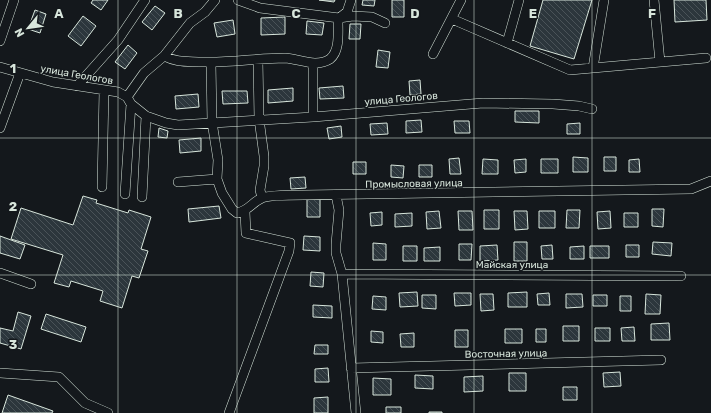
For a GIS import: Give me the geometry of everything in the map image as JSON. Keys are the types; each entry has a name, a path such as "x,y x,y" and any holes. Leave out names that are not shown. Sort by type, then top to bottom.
{"street":[{"path":"0,41 14,0"},
{"path":"77,86 118,40 145,0"},
{"path":"125,194 129,100 144,73 164,56 190,23 205,12 216,0"},
{"path":"238,0 260,8 339,18 353,16 372,17 385,22"},
{"path":"164,56 174,61 211,62 286,58 312,63 325,61 335,55 337,49 339,18 347,12 351,0"},
{"path":"433,54 461,0"},
{"path":"507,43 519,0"},
{"path":"593,68 604,0"},
{"path":"654,0 660,62"},
{"path":"452,19 570,70 706,58"},
{"path":"211,62 212,122 218,160 218,179 222,193 232,209 237,213 245,212 262,198 260,190 264,156 259,119 258,60"},
{"path":"312,63 313,117"},
{"name":"улица Геологов","path":"0,67 52,82 118,92 146,116 166,123 178,125 313,117 483,103 553,104 579,106 592,109"},
{"path":"0,128 20,73"},
{"path":"102,187 104,91"},
{"path":"142,197 146,116"},
{"path":"178,182 218,179"},
{"name":"Промысловая улица","path":"262,198 304,195 691,189 711,181"},
{"path":"336,195 339,210 336,253 342,274 356,413"},
{"path":"229,413 289,251 290,243 246,233 245,212"},
{"path":"0,273 31,284"},
{"name":"Майская улица","path":"342,274 681,276"},
{"name":"Восточная улица","path":"351,368 661,360"},
{"path":"0,372 59,377 85,403 108,413"}],"building":[{"path":"93,0 108,0 101,10 91,3"},
{"path":"319,0 335,0 334,2"},
{"path":"363,0 375,0 374,6 362,5"},
{"path":"392,0 404,0 404,17 392,17"},
{"path":"543,0 592,0 574,59 530,46"},
{"path":"674,0 706,0 707,20 675,22"},
{"path":"155,6 165,13 152,30 142,22"},
{"path":"35,10 46,14 40,33 28,29"},
{"path":"83,16 96,26 81,46 68,36"},
{"path":"285,17 285,34 261,35 261,18"},
{"path":"233,20 235,34 217,37 214,23"},
{"path":"307,21 324,23 322,35 306,34"},
{"path":"350,24 361,24 360,39 349,39"},
{"path":"128,45 137,53 125,69 115,62"},
{"path":"378,50 390,52 388,68 376,67"},
{"path":"420,80 421,94 410,95 409,81"},
{"path":"343,86 344,98 320,99 319,88"},
{"path":"293,88 293,101 268,103 268,90"},
{"path":"222,91 247,91 248,103 223,104"},
{"path":"198,94 199,107 176,109 175,96"},
{"path":"515,111 539,111 539,123 515,122"},
{"path":"421,120 422,132 406,133 406,121"},
{"path":"454,121 469,121 470,133 455,133"},
{"path":"387,123 388,134 371,135 370,124"},
{"path":"580,123 580,134 567,134 567,124"},
{"path":"341,126 342,137 329,139 327,128"},
{"path":"159,128 168,131 167,138 158,137"},
{"path":"201,138 201,151 180,153 179,140"},
{"path":"573,157 588,158 588,172 573,172"},
{"path":"604,157 616,157 616,171 604,171"},
{"path":"459,158 461,174 450,174 449,159"},
{"path":"483,159 498,160 498,174 482,174"},
{"path":"526,159 526,172 515,173 514,160"},
{"path":"541,159 558,159 558,173 541,173"},
{"path":"639,159 640,172 629,172 629,160"},
{"path":"353,162 366,162 366,174 353,174"},
{"path":"391,165 404,166 403,178 391,177"},
{"path":"419,165 432,165 432,177 419,177"},
{"path":"305,177 306,188 291,189 290,178"},
{"path":"83,196 97,200 96,203 128,213 129,210 151,217 141,249 148,251 139,278 132,276 122,308 100,301 103,291 71,281 69,287 54,283 63,255 11,239 21,208 73,225"},
{"path":"320,198 320,217 307,217 307,199"},
{"path":"219,206 221,218 189,222 188,209"},
{"path":"652,209 664,209 663,227 652,226"},
{"path":"484,210 499,210 499,229 484,229"},
{"path":"567,210 580,210 579,228 566,228"},
{"path":"439,211 441,228 427,229 426,212"},
{"path":"458,211 472,211 473,230 459,230"},
{"path":"514,211 527,211 528,229 515,230"},
{"path":"539,211 555,211 555,228 539,228"},
{"path":"610,211 611,228 598,229 597,212"},
{"path":"382,212 382,225 371,226 370,213"},
{"path":"412,213 412,226 395,227 395,214"},
{"path":"624,213 638,213 638,227 624,227"},
{"path":"0,236 25,245 20,259 0,253"},
{"path":"304,236 320,237 320,251 303,250"},
{"path":"514,242 527,242 527,261 514,261"},
{"path":"653,242 672,243 671,256 652,254"},
{"path":"373,243 386,244 386,260 373,260"},
{"path":"459,244 472,244 471,260 459,260"},
{"path":"497,245 498,260 480,261 480,246"},
{"path":"552,245 553,259 542,259 541,246"},
{"path":"626,245 639,245 639,257 626,257"},
{"path":"403,246 417,246 417,261 403,261"},
{"path":"584,246 584,259 570,259 570,247"},
{"path":"590,246 609,246 609,258 590,258"},
{"path":"440,247 440,261 424,261 424,248"},
{"path":"311,272 324,273 323,287 310,286"},
{"path":"417,292 418,306 400,307 399,293"},
{"path":"527,292 527,307 508,307 508,293"},
{"path":"454,293 471,293 471,305 455,306"},
{"path":"549,293 550,305 538,305 537,294"},
{"path":"480,294 493,294 494,310 481,311"},
{"path":"566,294 582,294 583,307 566,308"},
{"path":"646,294 661,295 660,314 645,314"},
{"path":"422,295 436,295 436,309 422,308"},
{"path":"593,295 607,295 607,306 593,306"},
{"path":"373,296 386,297 386,310 372,309"},
{"path":"620,296 631,296 631,311 620,311"},
{"path":"313,305 332,306 332,318 313,317"},
{"path":"18,312 31,316 21,349 0,343 0,328 13,331"},
{"path":"46,314 86,327 81,342 41,329"},
{"path":"669,323 670,340 651,340 651,324"},
{"path":"563,326 579,326 579,341 563,341"},
{"path":"634,327 635,341 622,341 621,328"},
{"path":"595,328 610,328 610,341 595,341"},
{"path":"505,329 522,329 522,343 505,343"},
{"path":"536,329 546,329 546,342 536,342"},
{"path":"455,330 468,330 468,347 455,347"},
{"path":"371,331 383,332 383,343 371,342"},
{"path":"414,333 414,347 401,347 400,334"},
{"path":"315,345 328,345 328,354 314,354"},
{"path":"328,368 329,382 315,382 315,369"},
{"path":"620,372 621,386 604,387 603,373"},
{"path":"509,373 526,373 526,391 509,391"},
{"path":"415,375 433,376 433,389 415,388"},
{"path":"483,376 483,391 464,392 464,377"},
{"path":"373,378 391,379 391,395 373,395"},
{"path":"563,387 577,387 577,400 563,400"},
{"path":"8,395 53,411 52,413 2,413"},
{"path":"328,397 328,413 314,413 314,398"},
{"path":"386,407 401,407 401,413 386,413"},
{"path":"442,412 442,413 429,413"}]}
